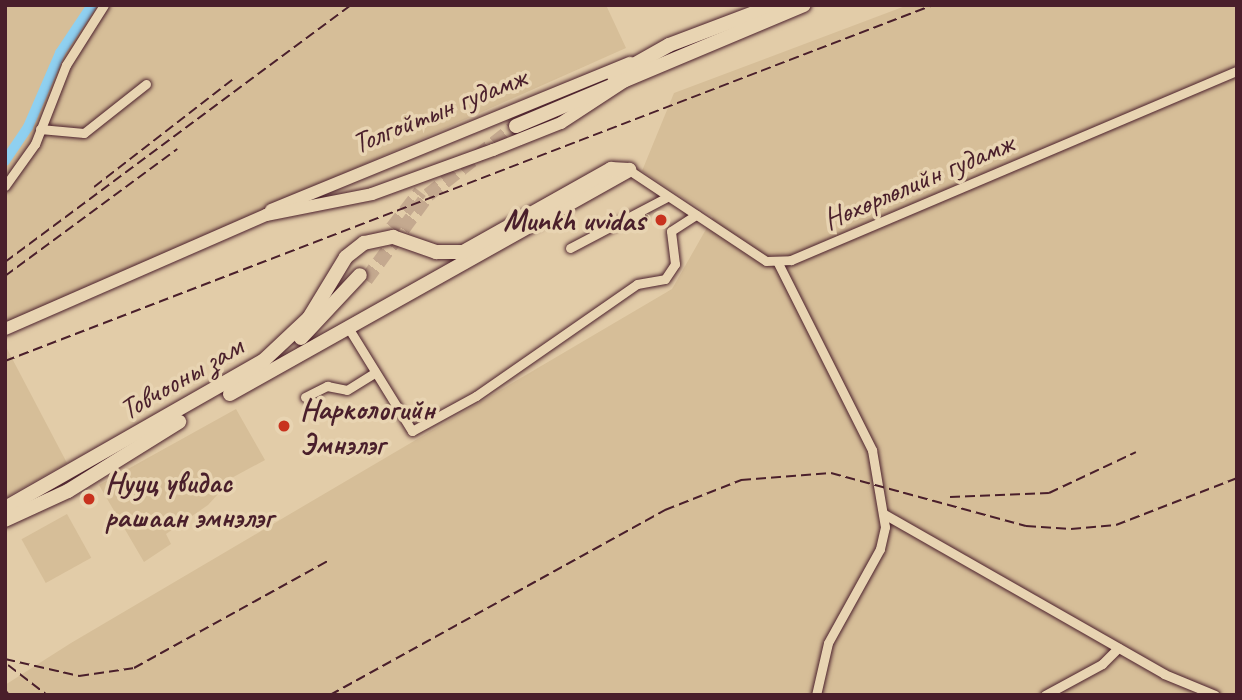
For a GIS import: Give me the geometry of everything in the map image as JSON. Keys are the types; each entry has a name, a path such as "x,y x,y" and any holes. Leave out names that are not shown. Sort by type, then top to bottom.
{"highway":[{"path":"512,124 775,5"},
{"path":"649,61 804,5"},
{"name":"Товчооны зам","path":"5,508 235,381 269,356 309,318 346,257 364,243 393,237 436,252 463,252 611,169 629,170"},
{"name":"Товчооны зам","path":"5,520 629,170"},
{"path":"269,356 314,326 363,277 287,363"}],"main road":[{"name":"Толгойтын гудамж","path":"5,329 266,215 363,169 633,69"},
{"name":"Толгойтын гудамж","path":"266,215 372,194 561,123 618,91 633,69"},
{"path":"363,169 358,184 372,194"},
{"path":"340,179 350,187 344,200"}],"street":[{"path":"5,186 40,129 66,65 104,5"},
{"name":"Нөхөрлөлийн гудамж","path":"777,261 903,216 1237,71"},
{"path":"40,129 84,133 146,84"},
{"path":"629,170 748,250 777,261 872,450 884,514 880,549 838,620 816,695"},
{"path":"569,248 667,197"},
{"path":"349,329 407,429 430,423 638,284 665,279 675,264 671,231 696,215"},
{"path":"305,397 327,386 347,390 373,374"},
{"path":"884,514 1118,648 1215,695"},
{"path":"1045,695 1118,648"}],"shaded area":[{"path":"5,5 606,5 626,48 5,324"},
{"path":"908,5 1237,5 1237,695 5,695 5,685 71,643 672,289 713,217 642,171 674,93"},
{"path":"5,345 67,463 5,498"},
{"path":"236,409 265,460 215,487 219,493 208,505 166,534 171,544 144,562 99,485"},
{"path":"67,514 91,558 46,583 22,539"}],"waterway":[{"path":"5,161 28,127 60,53 92,5"}],"tunnel":[{"path":"366,280 428,195 516,126"},
{"path":"392,228 420,192"}],"railway":[{"path":"5,262 351,5"},
{"path":"5,361 933,5"},
{"path":"94,187 232,80"},
{"path":"5,276 177,149"},
{"path":"950,497 1049,493 1136,452"},
{"path":"330,695 665,510 741,480 831,473 1026,526 1071,529 1116,525 1237,478"},
{"path":"5,659 79,676 134,668 328,561"},
{"path":"8,665 47,695"},
{"path":"5,690 9,695"}],"place":[{"name":"Munkh uvidas","path":"661,220"},
{"name":"Наркологийн Эмнэлэг","path":"284,426"},
{"name":"Нууц увидас рашаан эмнэлэг","path":"89,499"}]}
